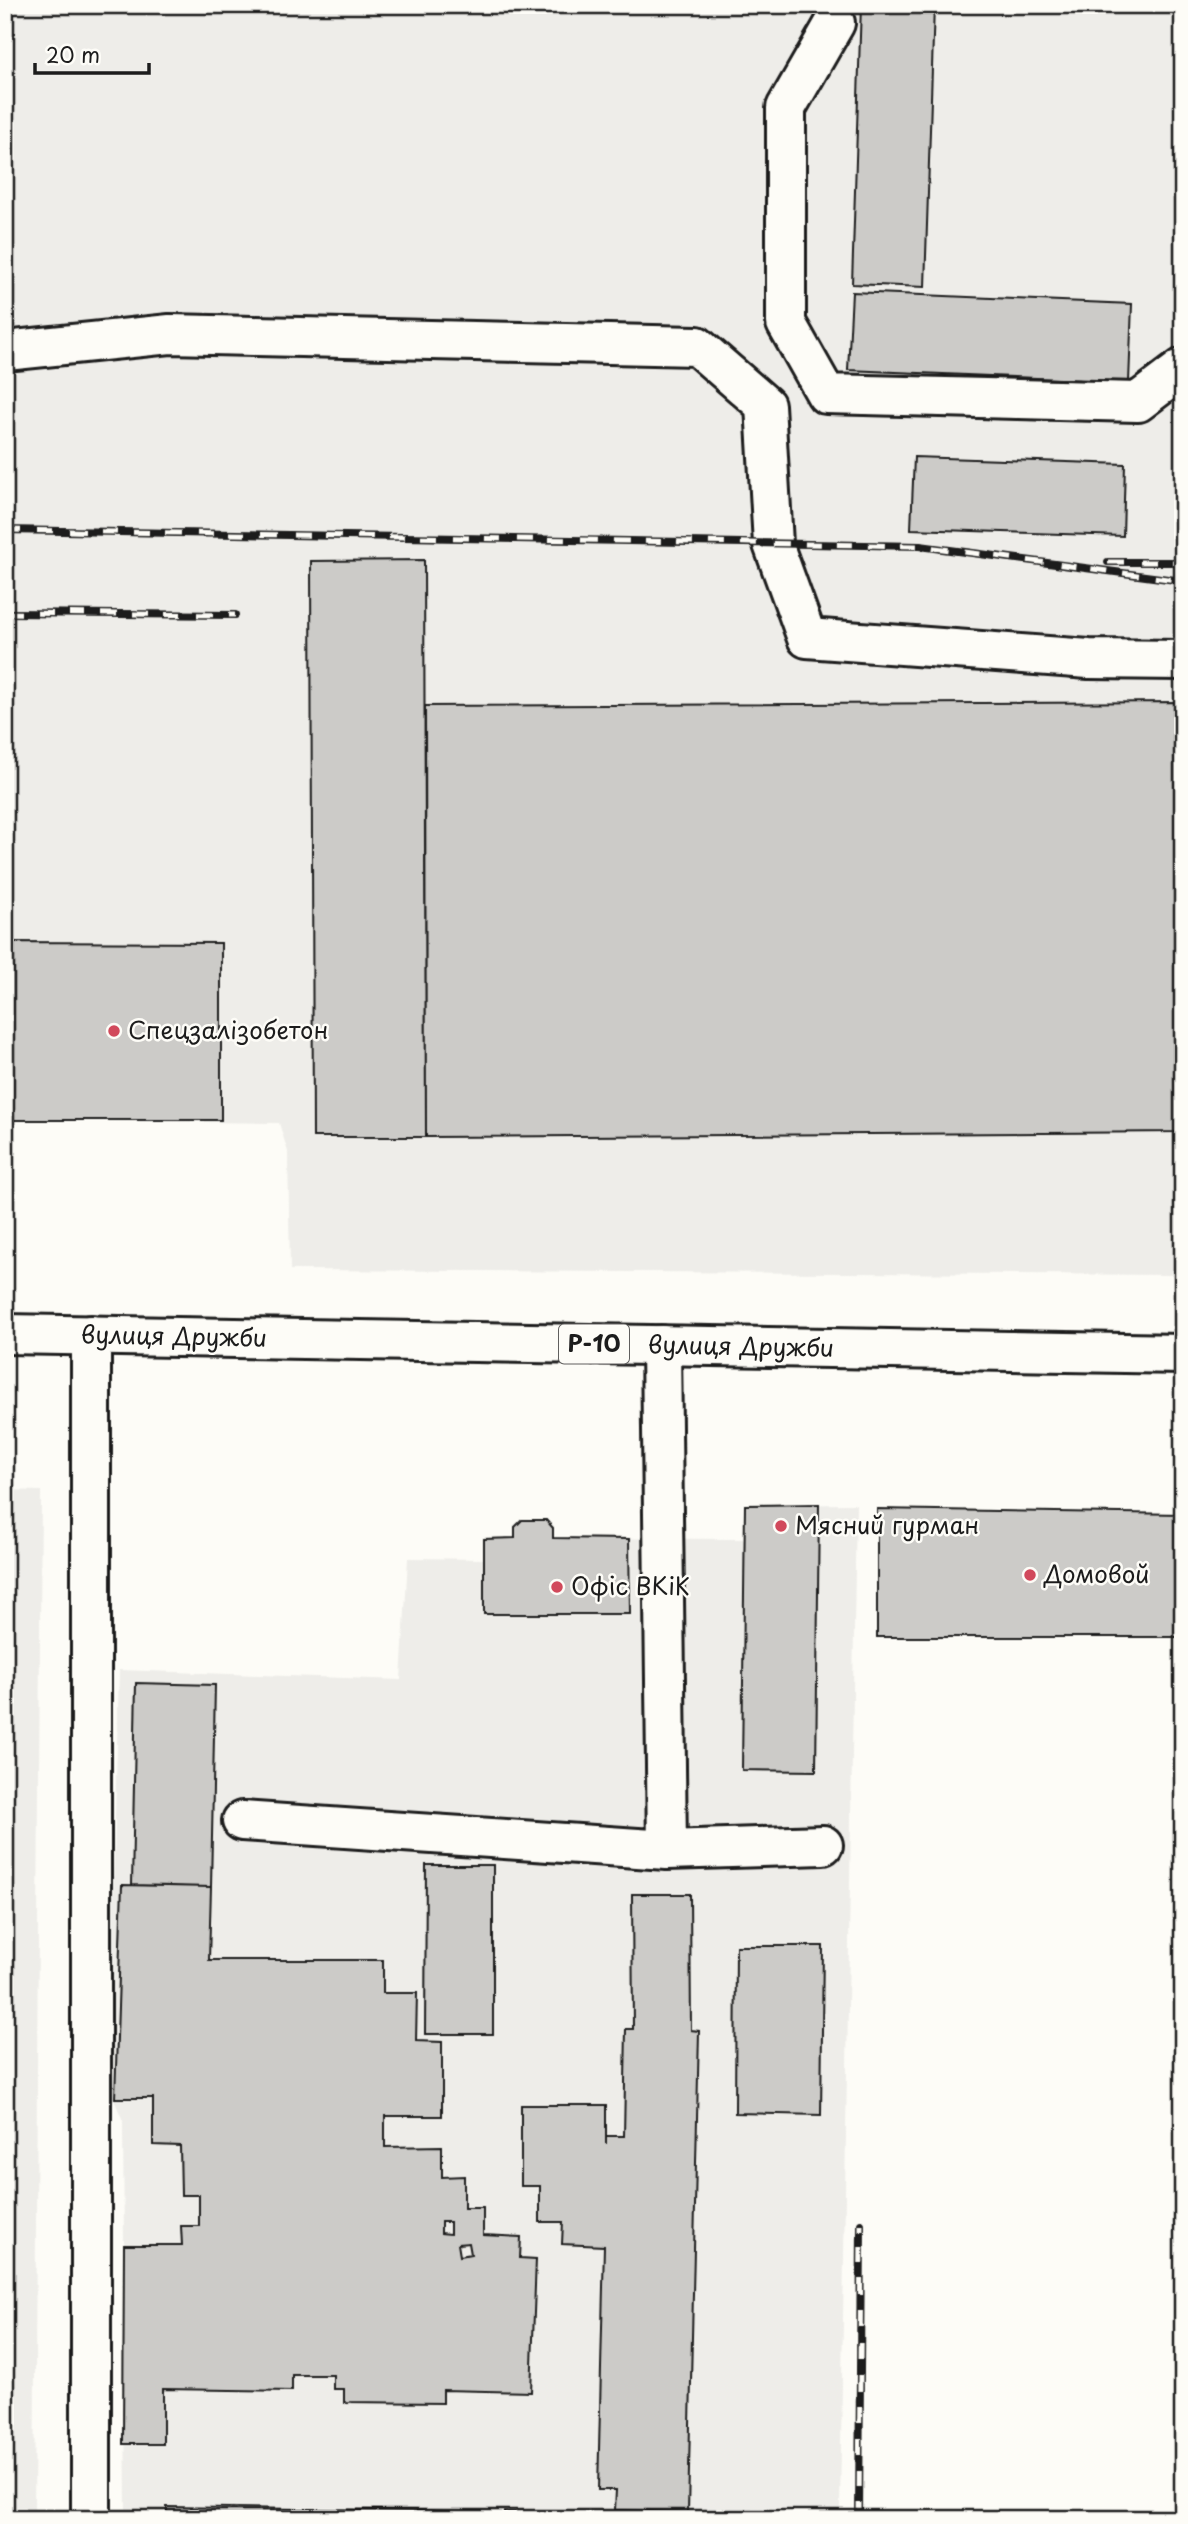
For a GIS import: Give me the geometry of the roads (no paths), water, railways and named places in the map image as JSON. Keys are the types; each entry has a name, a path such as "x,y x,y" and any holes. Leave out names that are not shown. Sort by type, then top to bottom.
{"main road":[{"path":"835,23 786,108 786,323 826,394 1138,402 1183,368"},
{"path":"5,351 170,334 697,346 765,405 774,544 807,639 1088,659 1183,660"},
{"name":"вулиця Дружби","path":"5,1334 1183,1354"},
{"path":"91,2519 92,1335"},
{"path":"661,1345 667,1850"},
{"path":"242,1821 667,1850 823,1845"}],"railway":[{"path":"5,530 920,546 1183,581"},
{"path":"1108,562 1183,562"},
{"path":"5,613 235,615"},
{"path":"859,2519 861,2224"}],"place":[{"name":"Спецзалізобетон","path":"114,1031"},
{"name":"Мясний гурман","path":"781,1526"},
{"name":"Домовой","path":"1030,1575"},
{"name":"Офіс ВКіК","path":"557,1587"}]}
